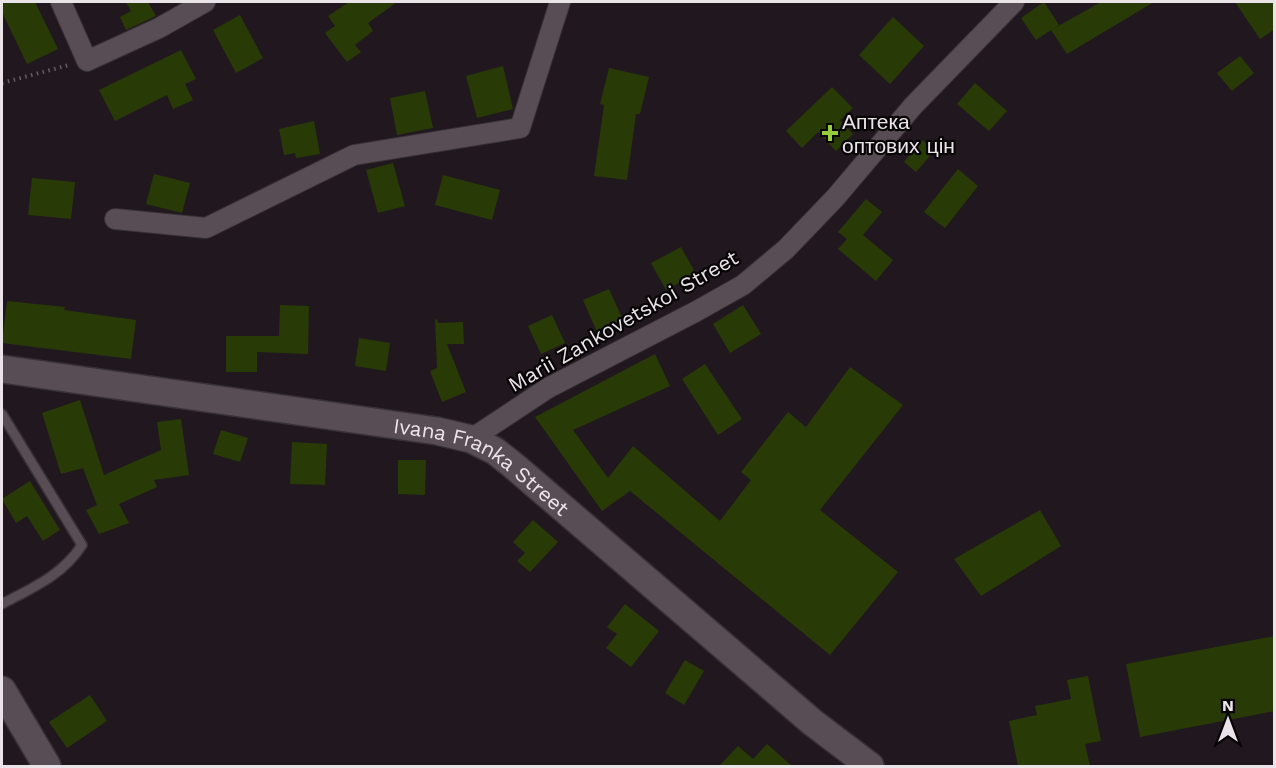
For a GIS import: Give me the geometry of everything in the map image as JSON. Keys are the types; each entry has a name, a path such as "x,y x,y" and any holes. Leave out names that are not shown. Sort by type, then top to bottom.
{"main road":[{"name":"Ivana Franka Street","path":"2,369 437,430 471,439 495,451 520,471 812,722 870,766"},
{"path":"2,690 47,766"}],"street":[{"path":"61,2 87,61 159,28 205,2"},
{"path":"116,219 206,228 354,155 520,128 560,2"},
{"name":"Marii Zankovetskoi Street","path":"471,439 548,388 743,285 786,249 836,198 913,106 1014,2"}],"lane":[{"path":"2,414 82,545 71,562 54,576 2,604"}],"path":[{"path":"2,83 87,61"}],"building":[{"path":"2,2 35,2 58,49 27,64 2,12"},
{"path":"126,2 148,2 156,16 126,30 120,17 131,11"},
{"path":"349,2 397,2 368,23 373,31 355,45 361,52 347,62 325,33 335,26 328,16"},
{"path":"1044,2 1059,25 1053,29 1101,2 1154,2 1067,54 1051,30 1036,40 1021,18"},
{"path":"1235,2 1275,2 1275,29 1260,39"},
{"path":"240,15 263,58 236,73 213,30"},
{"path":"893,17 924,46 890,84 859,55"},
{"path":"181,50 196,79 185,84 193,100 173,109 167,95 115,121 99,90"},
{"path":"1240,56 1254,73 1232,91 1217,73"},
{"path":"503,66 513,109 477,118 466,76"},
{"path":"609,68 649,77 640,114 636,114 627,180 594,176 604,105 600,104"},
{"path":"975,83 1007,111 989,131 957,104"},
{"path":"832,87 853,108 840,120 853,134 836,151 818,132 802,148 786,131"},
{"path":"425,91 433,128 397,135 390,98"},
{"path":"314,121 320,154 296,158 295,153 284,155 279,129"},
{"path":"922,140 935,150 916,172 904,162"},
{"path":"393,163 405,206 378,213 366,170"},
{"path":"958,169 978,186 945,228 924,212"},
{"path":"154,174 190,183 182,213 146,204"},
{"path":"443,175 500,190 492,220 435,205"},
{"path":"32,178 75,182 71,219 28,215"},
{"path":"866,199 882,212 863,235 893,260 876,281 838,249 847,239 838,232"},
{"path":"681,247 696,274 666,290 651,263"},
{"path":"609,289 623,320 597,332 583,300"},
{"path":"7,301 65,307 64,310 136,320 131,359 2,343"},
{"path":"280,305 309,306 308,354 257,352 257,372 226,372 226,336 279,336"},
{"path":"743,305 761,334 730,353 713,324"},
{"path":"552,315 565,343 541,354 528,326"},
{"path":"437,319 438,323 463,322 464,344 447,344 466,392 442,402 430,371 437,368 435,320"},
{"path":"359,338 390,343 386,371 355,366"},
{"path":"655,354 670,386 573,430 608,478 633,446 720,521 751,480 741,472 788,412 806,427 850,367 903,405 820,510 898,572 830,655 630,491 602,511 535,417"},
{"path":"705,364 742,419 718,435 682,379"},
{"path":"80,400 104,475 161,450 157,422 181,419 189,475 154,480 157,487 119,504 129,523 99,534 86,510 97,505 83,468 61,474 42,413"},
{"path":"221,430 248,438 240,462 213,454"},
{"path":"292,442 327,444 325,485 290,484"},
{"path":"398,460 426,460 425,495 398,494"},
{"path":"30,481 60,530 43,541 27,516 16,523 2,499"},
{"path":"1040,510 1061,546 981,596 954,559"},
{"path":"533,520 558,542 530,572 517,561 525,553 513,542"},
{"path":"625,604 659,631 631,667 606,648 617,634 607,627"},
{"path":"1275,636 1275,711 1140,737 1126,664"},
{"path":"685,660 704,671 684,705 665,693"},
{"path":"1088,676 1101,741 1085,744 1090,766 1018,766 1009,721 1037,715 1035,706 1071,699 1067,680"},
{"path":"90,695 107,721 67,748 49,722"},
{"path":"767,744 792,766 719,766 738,746 753,759"}],"place":[{"name":"Аптека оптових цін","path":"830,133"}]}
